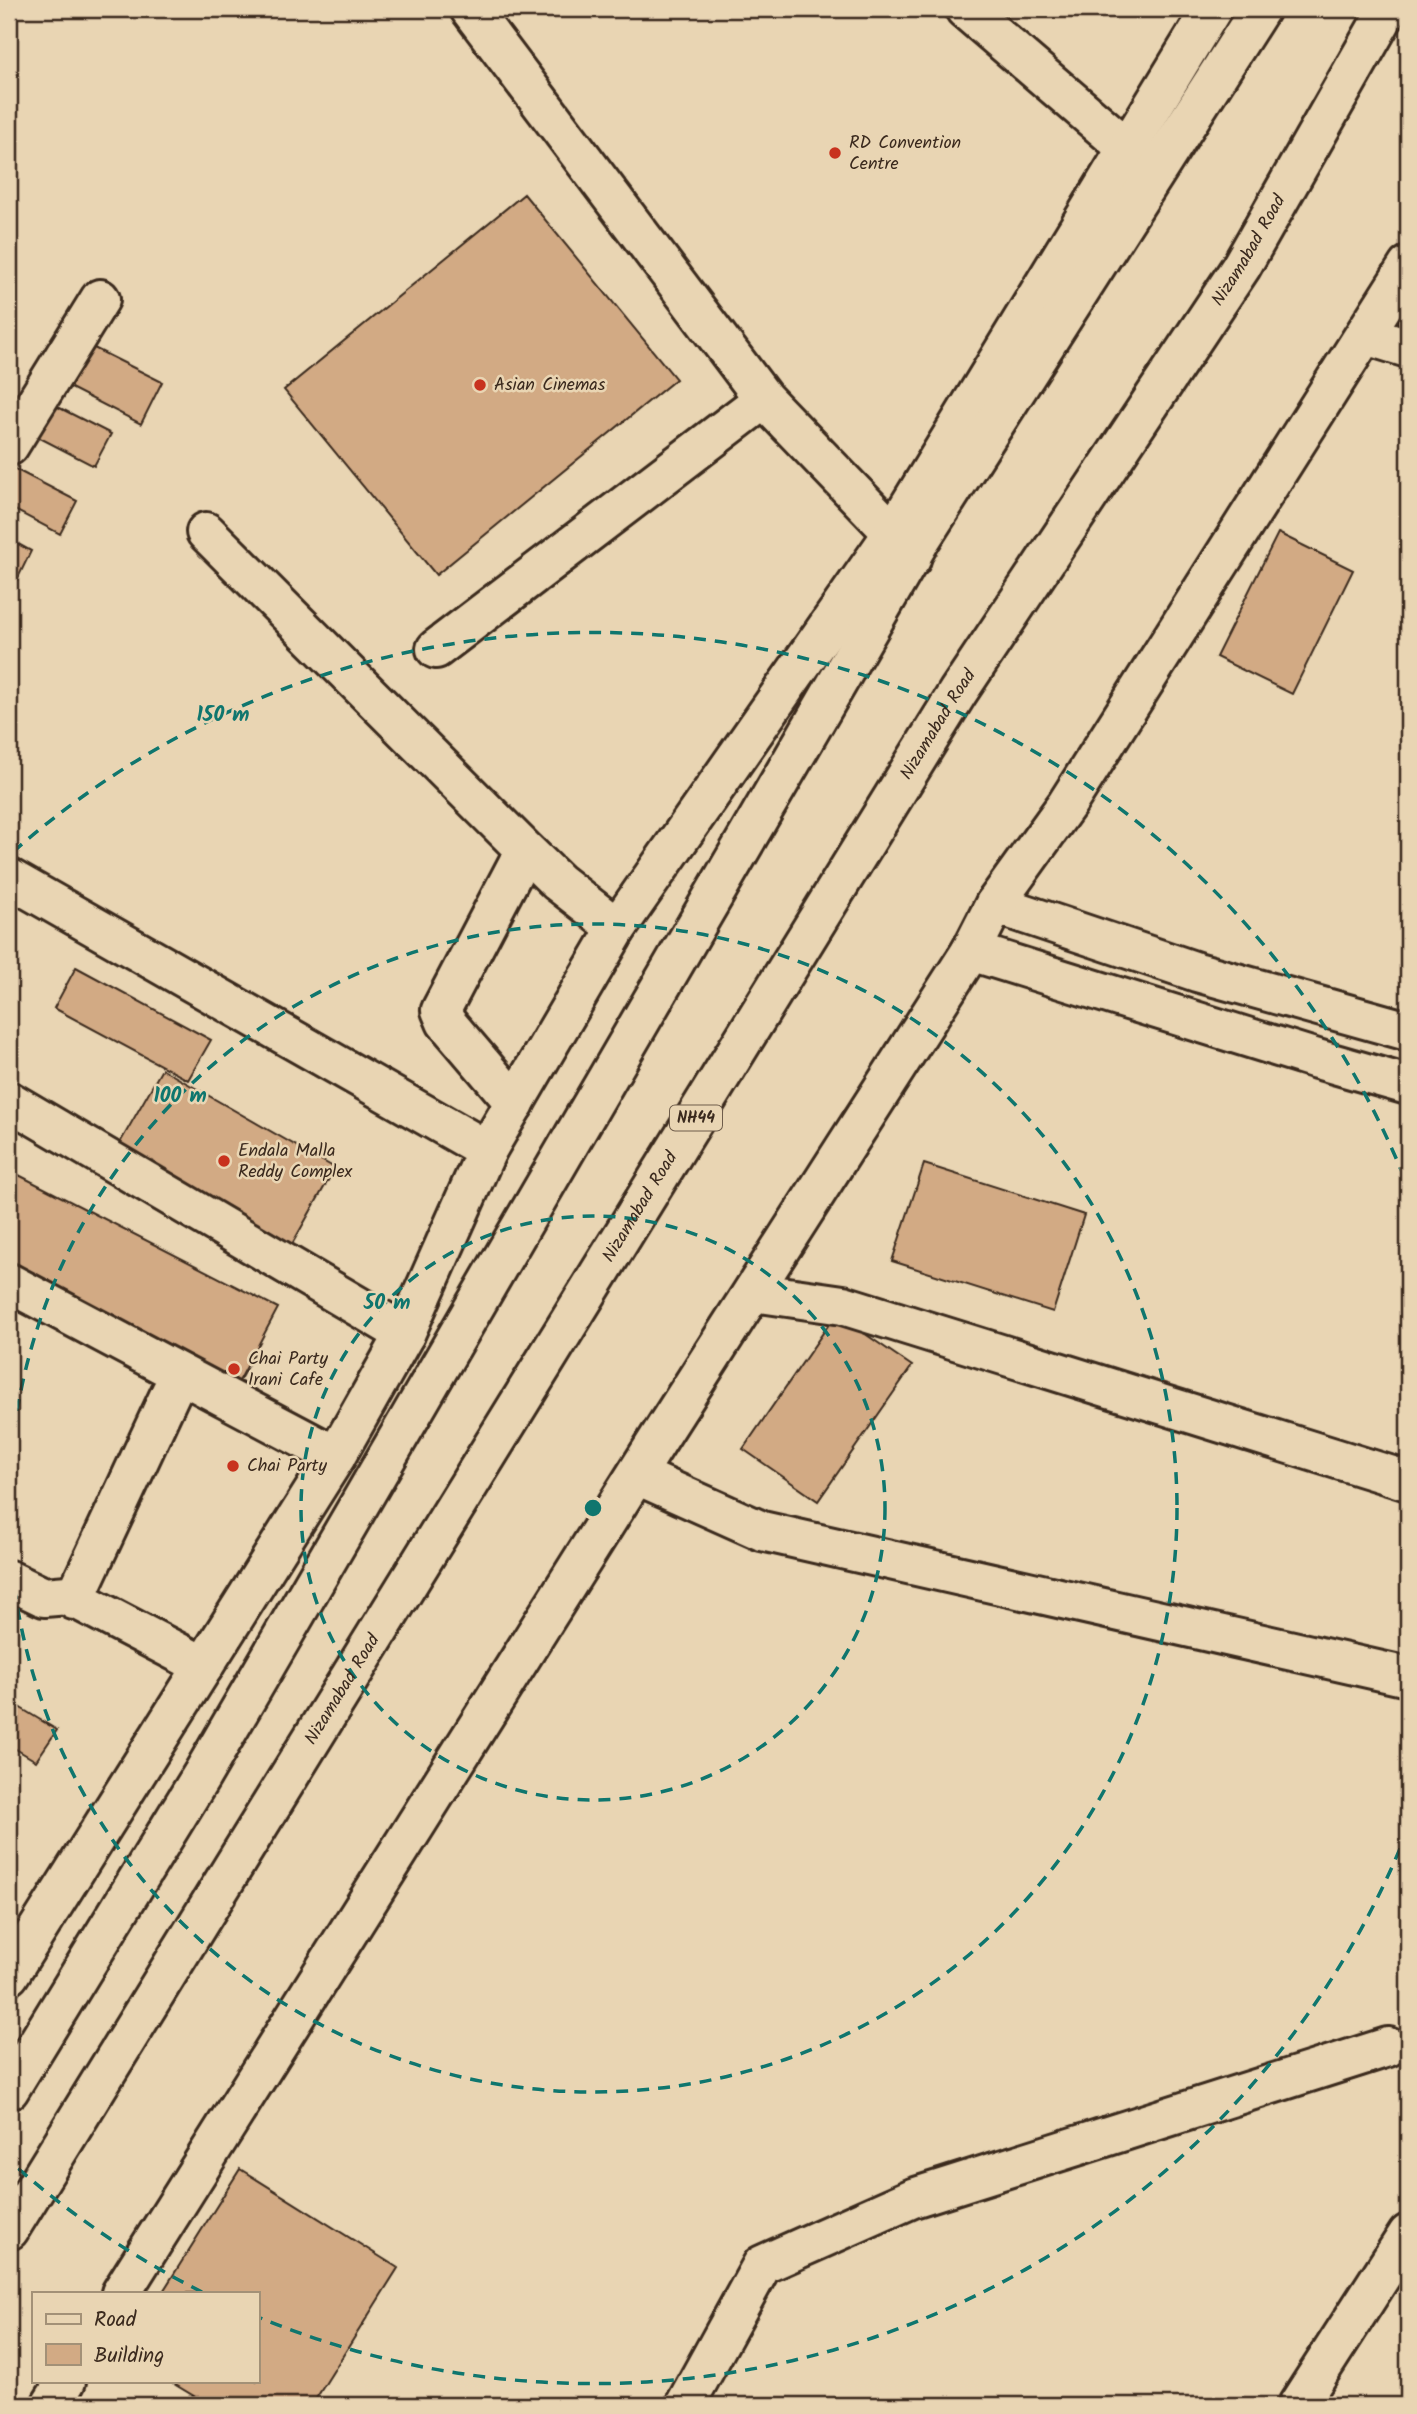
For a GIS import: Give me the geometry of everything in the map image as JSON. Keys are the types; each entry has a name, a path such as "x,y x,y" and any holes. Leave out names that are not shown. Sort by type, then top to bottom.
{"main road":[{"path":"470,9 764,398 902,546"},
{"path":"964,9 1128,149"},
{"path":"9,2090 202,1775 1128,149 1212,9"},
{"path":"9,1975 330,1465 405,1334 487,1150 617,928 902,546 921,539 1260,9"},
{"name":"Nizamabad Road","path":"9,2230 958,692 1241,267 1388,9"},
{"path":"122,2292 971,951 995,904 1067,804 1408,266"},
{"path":"9,446 100,299"},
{"path":"1366,335 1408,348"},
{"path":"436,649 764,398"},
{"path":"206,532 558,882 617,928"},
{"path":"515,1103 446,1022 441,1010 525,850"},
{"path":"9,878 487,1150"},
{"path":"995,904 1197,972 1408,1031"},
{"path":"971,951 1408,1085"},
{"path":"1176,1014 1197,972"},
{"path":"9,1101 405,1334"},
{"path":"9,1283 330,1465"},
{"path":"753,1292 843,1305 1408,1481"},
{"path":"9,1306 171,1392 330,1465"},
{"path":"74,1600 171,1392"},
{"path":"637,1475 762,1531 1408,1677"},
{"path":"9,1580 44,1597 68,1595 204,1666"},
{"path":"685,2405 762,2265 913,2198 1388,2047"},
{"path":"1298,2405 1408,2234"},
{"path":"51,2405 65,2382"}],"building":[{"name":"Asian Cinemas","path":"524,194 676,379 436,575 284,390"},
{"path":"90,346 162,382 141,424 69,387"},
{"path":"54,405 111,434 94,466 38,437"},
{"path":"13,468 77,501 60,534 9,507 9,476"},
{"path":"1278,533 1353,570 1292,694 1216,657"},
{"path":"9,539 31,551 17,580 9,576"},
{"path":"76,967 211,1040 188,1080 54,1008"},
{"name":"Endala Malla Reddy Complex","path":"162,1069 335,1168 287,1253 113,1155"},
{"path":"924,1164 1084,1215 1053,1312 892,1261"},
{"path":"9,1170 278,1308 236,1387 9,1270"},
{"path":"836,1314 912,1366 818,1501 743,1449"},
{"path":"9,1701 57,1730 36,1761 9,1745"},
{"path":"240,2169 398,2268 312,2405 209,2405 171,2382 259,2382 259,2292 163,2292"}],"place":[{"name":"RD Convention Centre","path":"835,153"},
{"name":"Asian Cinemas","path":"480,385"},
{"name":"Endala Malla Reddy Complex","path":"224,1161"},
{"name":"Chai Party Irani Cafe","path":"234,1369"},
{"name":"Chai Party","path":"233,1466"}]}
